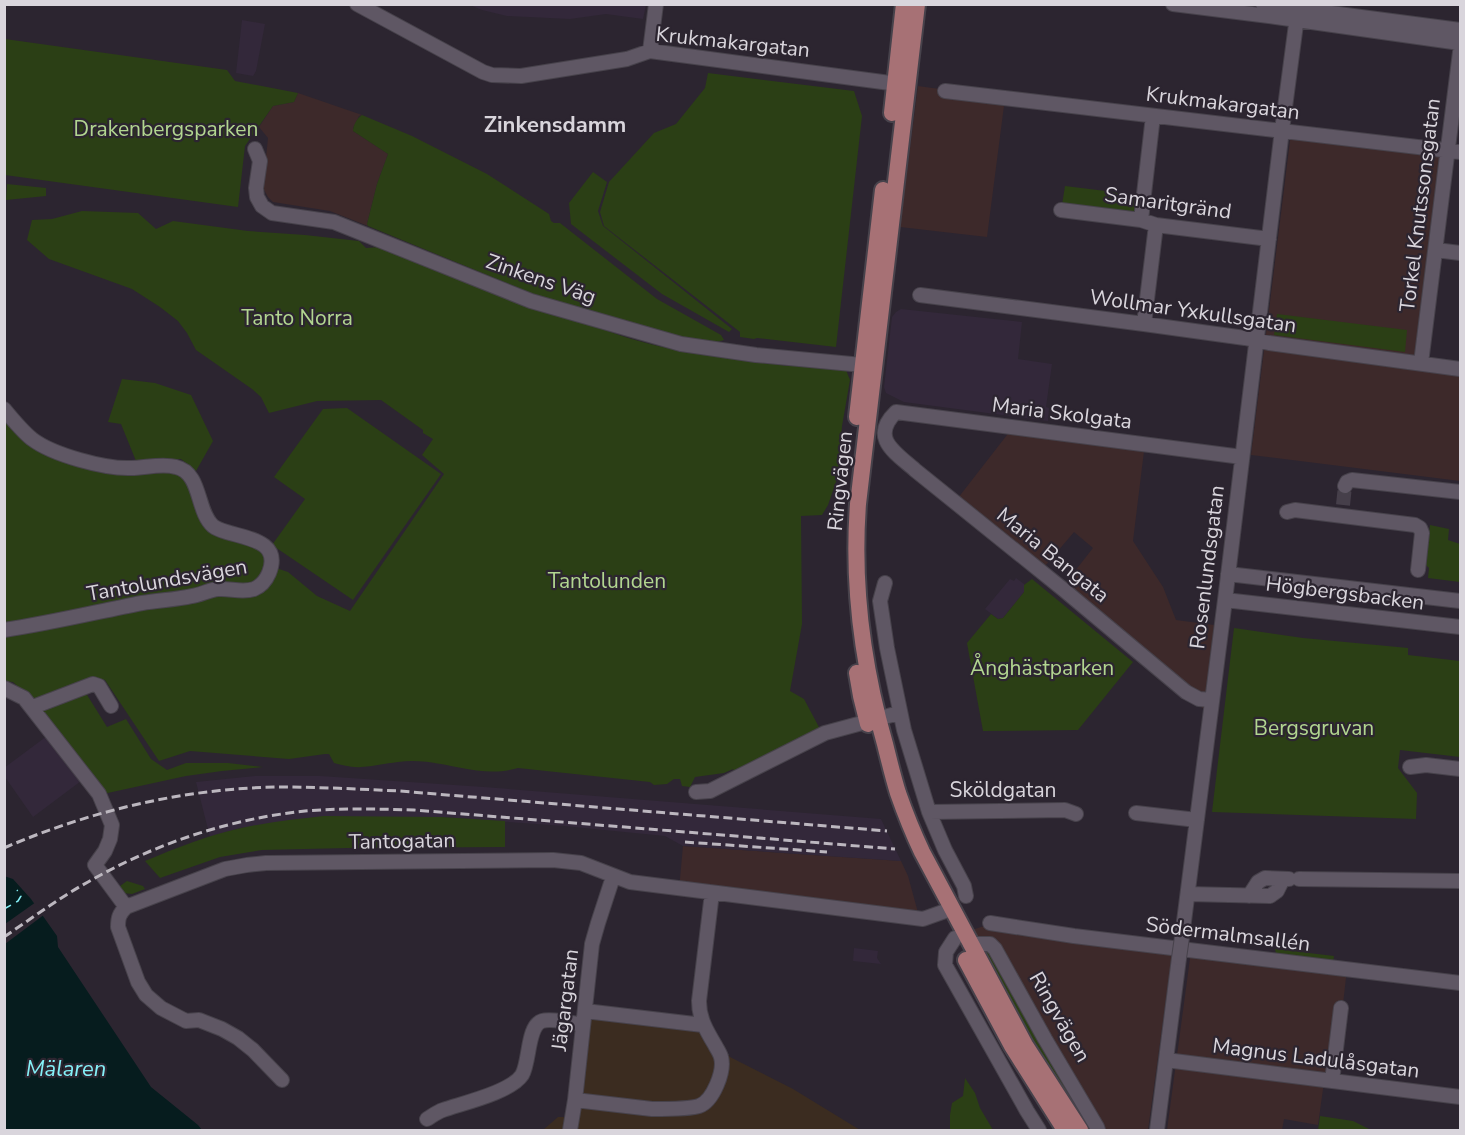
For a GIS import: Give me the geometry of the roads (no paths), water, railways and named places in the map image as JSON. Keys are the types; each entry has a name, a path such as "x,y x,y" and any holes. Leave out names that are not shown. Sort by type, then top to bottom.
{"main road":[{"name":"Ringvägen","path":"904,4 901,84 854,501 845,542 847,598 861,696 872,720 888,794 912,857 1025,1045 1080,1131"},
{"name":"Ringvägen","path":"901,84 917,4"},
{"name":"Ringvägen","path":"963,941 979,986 1012,1046 1065,1131"}],"street":[{"name":"Krukmakargatan","path":"357,4 492,75 521,76 627,59 650,51 901,84"},
{"path":"650,51 656,4"},
{"path":"1173,4 1461,30"},
{"path":"1263,4 1297,15 1461,43"},
{"name":"Rosenlundsgatan","path":"1157,1131 1297,15"},
{"name":"Torkel Knutssonsgatan","path":"1421,363 1436,250 1454,152 1461,51"},
{"name":"Krukmakargatan","path":"945,91 1454,152"},
{"path":"1141,220 1153,116"},
{"name":"Zinkens Väg","path":"255,148 260,161 257,196 262,206 272,213 334,222 531,301 681,344 756,355 869,366"},
{"name":"Samaritgränd","path":"1061,210 1269,239"},
{"path":"1144,324 1156,225"},
{"path":"1436,250 1461,253"},
{"name":"Wollmar Yxkullsgatan","path":"920,295 1461,369"},
{"name":"Tantolundsvägen","path":"4,409 33,439 57,452 107,467 163,466 177,467 186,472 193,482 211,524 219,530 252,539 267,546 271,553 272,564 262,585 253,589 238,591 219,589 192,596 143,603 4,630"},
{"name":"Maria Skolgata","path":"885,427 896,412 1242,457"},
{"name":"Maria Bangata","path":"885,427 886,442 912,468 1186,692 1194,697 1212,700"},
{"path":"1345,486 1352,480 1461,492"},
{"path":"1287,512 1342,510 1415,525 1422,533 1418,570"},
{"path":"1228,574 1461,601"},
{"path":"885,583 880,601 899,713 929,812 964,886 966,896"},
{"name":"Högbergsbacken","path":"1225,600 1461,627"},
{"path":"33,707 93,684 99,686 111,706"},
{"path":"4,688 24,698 33,707 99,794 112,825 105,851 95,865 126,907 118,918 118,927 138,982 146,994 161,1008 186,1021 199,1020 237,1038 253,1050 282,1080"},
{"path":"696,792 710,791 825,733 899,713"},
{"path":"1410,767 1426,765 1461,769"},
{"name":"Sköldgatan","path":"929,812 1065,810 1076,814"},
{"path":"1136,813 1197,820"},
{"name":"Tantogatan","path":"126,907 225,869 247,865 553,860 581,863 630,882 711,893 923,920 946,911"},
{"name":"Jägargatan","path":"570,1131 592,944 613,877"},
{"path":"1188,894 1249,896 1258,882 1265,878 1461,881"},
{"path":"575,1100 652,1109 700,1106 711,1096 718,1083 722,1064 721,1056 703,1025 699,1001 711,893"},
{"name":"Södermalmsallén","path":"990,923 1074,936 1461,984"},
{"path":"963,941 946,952 945,965 1040,1131"},
{"name":"Ringvägen","path":"963,941 990,944 995,949 1098,1131"},
{"path":"1332,1081 1341,1008"},
{"path":"427,1119 440,1111 514,1084 522,1075 527,1064 533,1030 543,1020 584,1018 703,1025"},
{"name":"Magnus Ladulåsgatan","path":"1166,1060 1461,1097"}],"water":[{"name":"Mälaren","path":"4,876 13,879 31,899 57,936 58,947 151,1087 202,1130 5,1130"}],"tunnel":[{"path":"1343,505 1345,486"}],"railway":[{"path":"4,848 70,823 137,804 206,792 275,787 399,791 887,831"},
{"path":"4,937 77,888 139,856 220,827 305,811 414,810 895,849"},
{"path":"685,842 827,852"}],"district":[{"name":"Zinkensdamm","path":"555,125"}],"park label":[{"name":"Drakenbergsparken","path":"166,129"},
{"name":"Tanto Norra","path":"297,318"},
{"name":"Tantolunden","path":"607,581"},
{"name":"Ånghästparken","path":"1042,668"},
{"name":"Bergsgruvan","path":"1314,728"}]}
